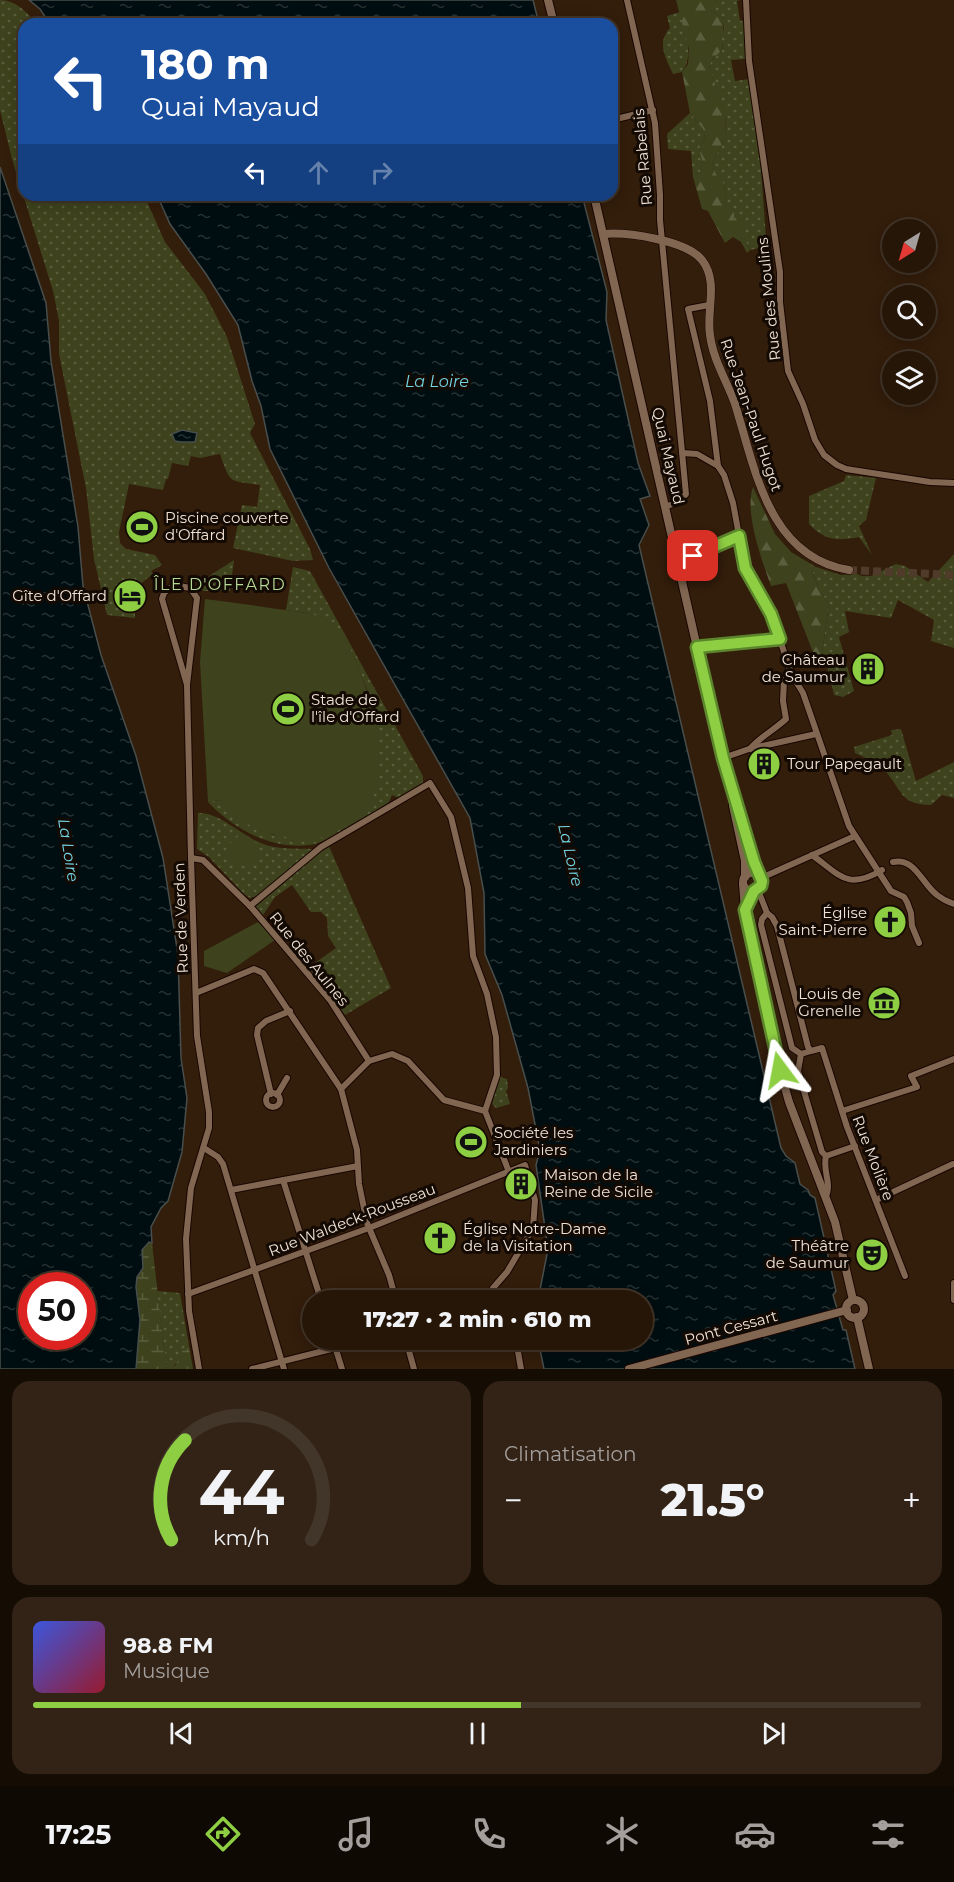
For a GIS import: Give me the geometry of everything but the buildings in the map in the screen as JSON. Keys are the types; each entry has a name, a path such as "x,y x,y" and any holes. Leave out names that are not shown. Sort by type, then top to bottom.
{"main road":[{"path":"548,0 552,18"},
{"name":"Quai Mayaud","path":"595,201 745,861 745,910 783,1080 834,1222 853,1300"},
{"name":"Quai Mayaud","path":"723,758 760,877"},
{"path":"745,910 762,883 760,877 752,873 744,880 746,889 756,891"},
{"path":"853,1300 860,1301 864,1307 863,1313 856,1317 851,1317 843,1311 853,1300"},
{"name":"Pont Cessart","path":"629,1369 843,1311"},
{"path":"856,1317 869,1369"}],"street":[{"name":"Rue Rabelais","path":"627,0 653,110 686,494 679,502 666,506"},
{"name":"Rue des Moulins","path":"747,0 749,61 780,272 785,356 791,379 803,404 815,440 824,455 841,467 930,482 954,483"},
{"path":"618,119 653,110"},
{"name":"Rue Jean-Paul Hugot","path":"603,234 633,235 663,242 689,250 702,260 710,274 712,284 709,305 712,348 732,397 752,464 771,511 783,530 799,548 828,564 849,570"},
{"path":"709,305 688,309 710,401 718,466"},
{"path":"682,453 697,454 718,466 724,475 734,503 745,568 771,614 792,675 803,693 849,826 881,871 891,891 904,897 907,902 912,926 919,943"},
{"path":"678,558 691,557 739,536"},
{"path":"174,585 190,588 197,598 187,685 162,599 164,593 174,585"},
{"path":"697,647 780,639"},
{"path":"749,749 757,740 772,732 786,719 783,701 784,680 792,675"},
{"name":"Rue de Verden","path":"187,685 197,1035 209,1112 209,1128 191,1188 186,1239 190,1319 200,1369"},
{"path":"723,758 749,749 816,734"},
{"path":"250,906 321,847 430,783 451,817 468,888 473,956 488,994 496,1037 497,1075 485,1111 509,1172"},
{"path":"760,877 855,836"},
{"path":"812,855 838,876 848,880 865,879 881,871"},
{"name":"Rue des Aulnes","path":"191,858 203,860 250,906 330,1000 369,1061"},
{"path":"894,862 903,861 910,864 937,895 954,904"},
{"path":"756,891 767,913 777,926 806,1041 811,1051 801,1054"},
{"path":"767,913 762,919 764,936 792,1048 801,1054"},
{"path":"196,993 254,969 263,973 290,1011 341,1089 357,1150 359,1184 369,1228 393,1290"},
{"path":"287,1078 274,1094 257,1035 258,1028 266,1021 290,1011"},
{"name":"Rue Molière","path":"811,1051 822,1048 842,1111 905,1276"},
{"path":"341,1089 369,1061 392,1054 408,1060 444,1100 485,1111"},
{"path":"801,1054 798,1071 822,1152 826,1156"},
{"path":"842,1111 917,1087 910,1076 954,1059"},
{"path":"826,1156 855,1146"},
{"path":"204,1148 218,1156 223,1164 284,1369"},
{"path":"825,1198 829,1191 824,1163 826,1156"},
{"path":"876,1200 953,1164"},
{"name":"Rue Waldeck-Rousseau","path":"188,1294 369,1228 525,1165 535,1200 533,1228 507,1272 492,1290"},
{"path":"231,1190 358,1166"},
{"path":"283,1179 318,1290"},
{"path":"953,1283 954,1300"},
{"path":"252,1369 327,1350"},
{"path":"336,1350 342,1369"},
{"path":"409,1350 414,1369"},
{"path":"517,1350 520,1369"}],"green space":[{"path":"0,0 11,2 31,18 18,18 18,178 0,110"},
{"path":"676,0 718,0 711,7 711,11 724,19 723,49 711,61 709,68 726,113 725,138 712,164 724,184 726,202 733,209 735,220 743,224 746,233 744,237 750,250 747,253 741,242 733,237 725,243 708,211 702,209 693,177 701,171 703,164 699,149 705,137 703,129 690,113 682,72 688,64 689,49"},
{"path":"718,0 740,0 737,1 740,21 746,20 745,59 731,60 735,81 749,79 760,155 766,238 760,248 750,250 735,220 733,209 726,203 724,185 712,164 725,138 726,114 709,68 711,61 723,49 721,35 724,19 711,11 710,7"},
{"path":"680,12 688,43 688,58 682,72 673,74 663,45 670,28 667,16"},
{"path":"690,113 703,129 705,137 699,149 703,164 701,171 693,177 691,151 668,149 667,134"},
{"path":"25,201 147,201 165,242 205,294 227,337 255,424 250,433 310,549 313,560 293,561 233,548 242,505 257,507 260,485 232,479 226,471 220,454 200,458 191,456 188,466 172,463 163,490 129,484 119,532 120,543 126,549 155,555 162,565 151,571 153,574 140,584 135,618 107,615 94,559 86,488 59,354 59,321 53,291"},
{"path":"846,475 876,478 866,520 859,526 872,555 859,537 845,539 826,537 809,524 809,496 844,481"},
{"path":"753,487 775,534 791,552 816,567 812,570 818,588 829,604 821,660 816,660 786,583 771,586 752,523"},
{"path":"954,554 954,648 931,641 934,620 898,600 891,618 845,611 849,632 839,637 854,691 843,697 834,695 827,666 821,660 829,604 818,588 812,569 816,567 841,575 871,576 896,564 905,566 928,582"},
{"path":"234,560 230,591 203,591 200,587 206,578"},
{"path":"293,567 310,571 423,776 423,783 399,798 392,795 388,804 339,834 319,843 295,846 254,836 229,821 208,802 220,800 236,816 273,835 319,838 338,830 379,760 371,699 351,651 340,632 308,613 286,610"},
{"name":"Stade de l'île d'Offard","path":"205,599 314,615 332,623 346,640 364,682 374,714 379,746 378,779 374,795 363,812 347,825 321,837 308,839 286,837 264,832 244,822 220,800 208,802 200,662"},
{"path":"901,729 916,781 954,762 954,798 942,795 931,805 914,803 904,796 881,767 855,753 854,747 892,735 891,730"},
{"path":"198,813 214,816 267,845 280,848 313,849 257,896 250,898 209,857 197,849"},
{"path":"243,836 249,837 257,845 257,857 249,865 243,866 237,865 229,857 228,851 229,845 237,837"},
{"path":"328,844 391,988 345,1015 308,968 336,948 328,936 327,918 321,912 311,912 292,885 275,897 263,915 255,906"},
{"path":"258,922 275,940 227,973 204,966 204,951"},
{"path":"500,1077 507,1079 506,1091 510,1104 496,1108 492,1104"},
{"path":"150,1242 152,1243 164,1349 168,1365 175,1366 183,1349 189,1346 193,1369 136,1369 140,1320 137,1277 143,1268 142,1250"},
{"path":"157,1291 180,1293 189,1346 173,1367 168,1365 164,1349"}],"water":[{"path":"29,0 533,0 538,18 46,18 40,9"},
{"name":"La Loire","path":"0,167 46,303 51,361 78,527 83,586 101,655 136,756 163,858 178,955 181,1058 187,1098 182,1152 168,1201 161,1208 151,1227 152,1243 149,1242 142,1250 143,1268 137,1277 136,1287 140,1320 136,1369 0,1369"},
{"name":"La Loire","path":"160,201 584,201 607,292 606,320 638,463 650,496 640,499 649,525 639,545 781,1148 786,1156 795,1163 800,1184 815,1198 836,1291 833,1295 843,1330 846,1330 855,1369 544,1369 540,1350 653,1350 653,1290 540,1290 548,1249 536,1165 540,1150 528,1088 502,995 485,954 484,893 470,818 329,568 270,449 261,406 252,381 238,325 206,274 170,224"},
{"path":"182,430 197,433 195,442 175,441 172,434"}],"tunnel":[{"path":"849,570 954,575"}],"place":[{"name":"Piscine couverte d'Offard","path":"142,527"},
{"name":"Gîte d'Offard","path":"130,596"},
{"name":"Château de Saumur","path":"868,669"},
{"name":"Stade de l'île d'Offard","path":"288,709"},
{"name":"Tour Papegault","path":"764,764"},
{"name":"Église Saint-Pierre","path":"890,922"},
{"name":"Louis de Grenelle","path":"884,1003"},
{"name":"Société les Jardiniers","path":"471,1142"},
{"name":"Maison de la Reine de Sicile","path":"521,1184"},
{"name":"Église Notre-Dame de la Visitation","path":"440,1238"},
{"name":"Théâtre de Saumur","path":"872,1255"}],"district":[{"name":"ÎLE D'OFFARD","path":"220,584"}],"route":[{"path":"693,556 739,536 747,574 771,614 780,639 697,647 723,758 754,862 762,881 758,890 754,891 745,910 780,1070"}]}
